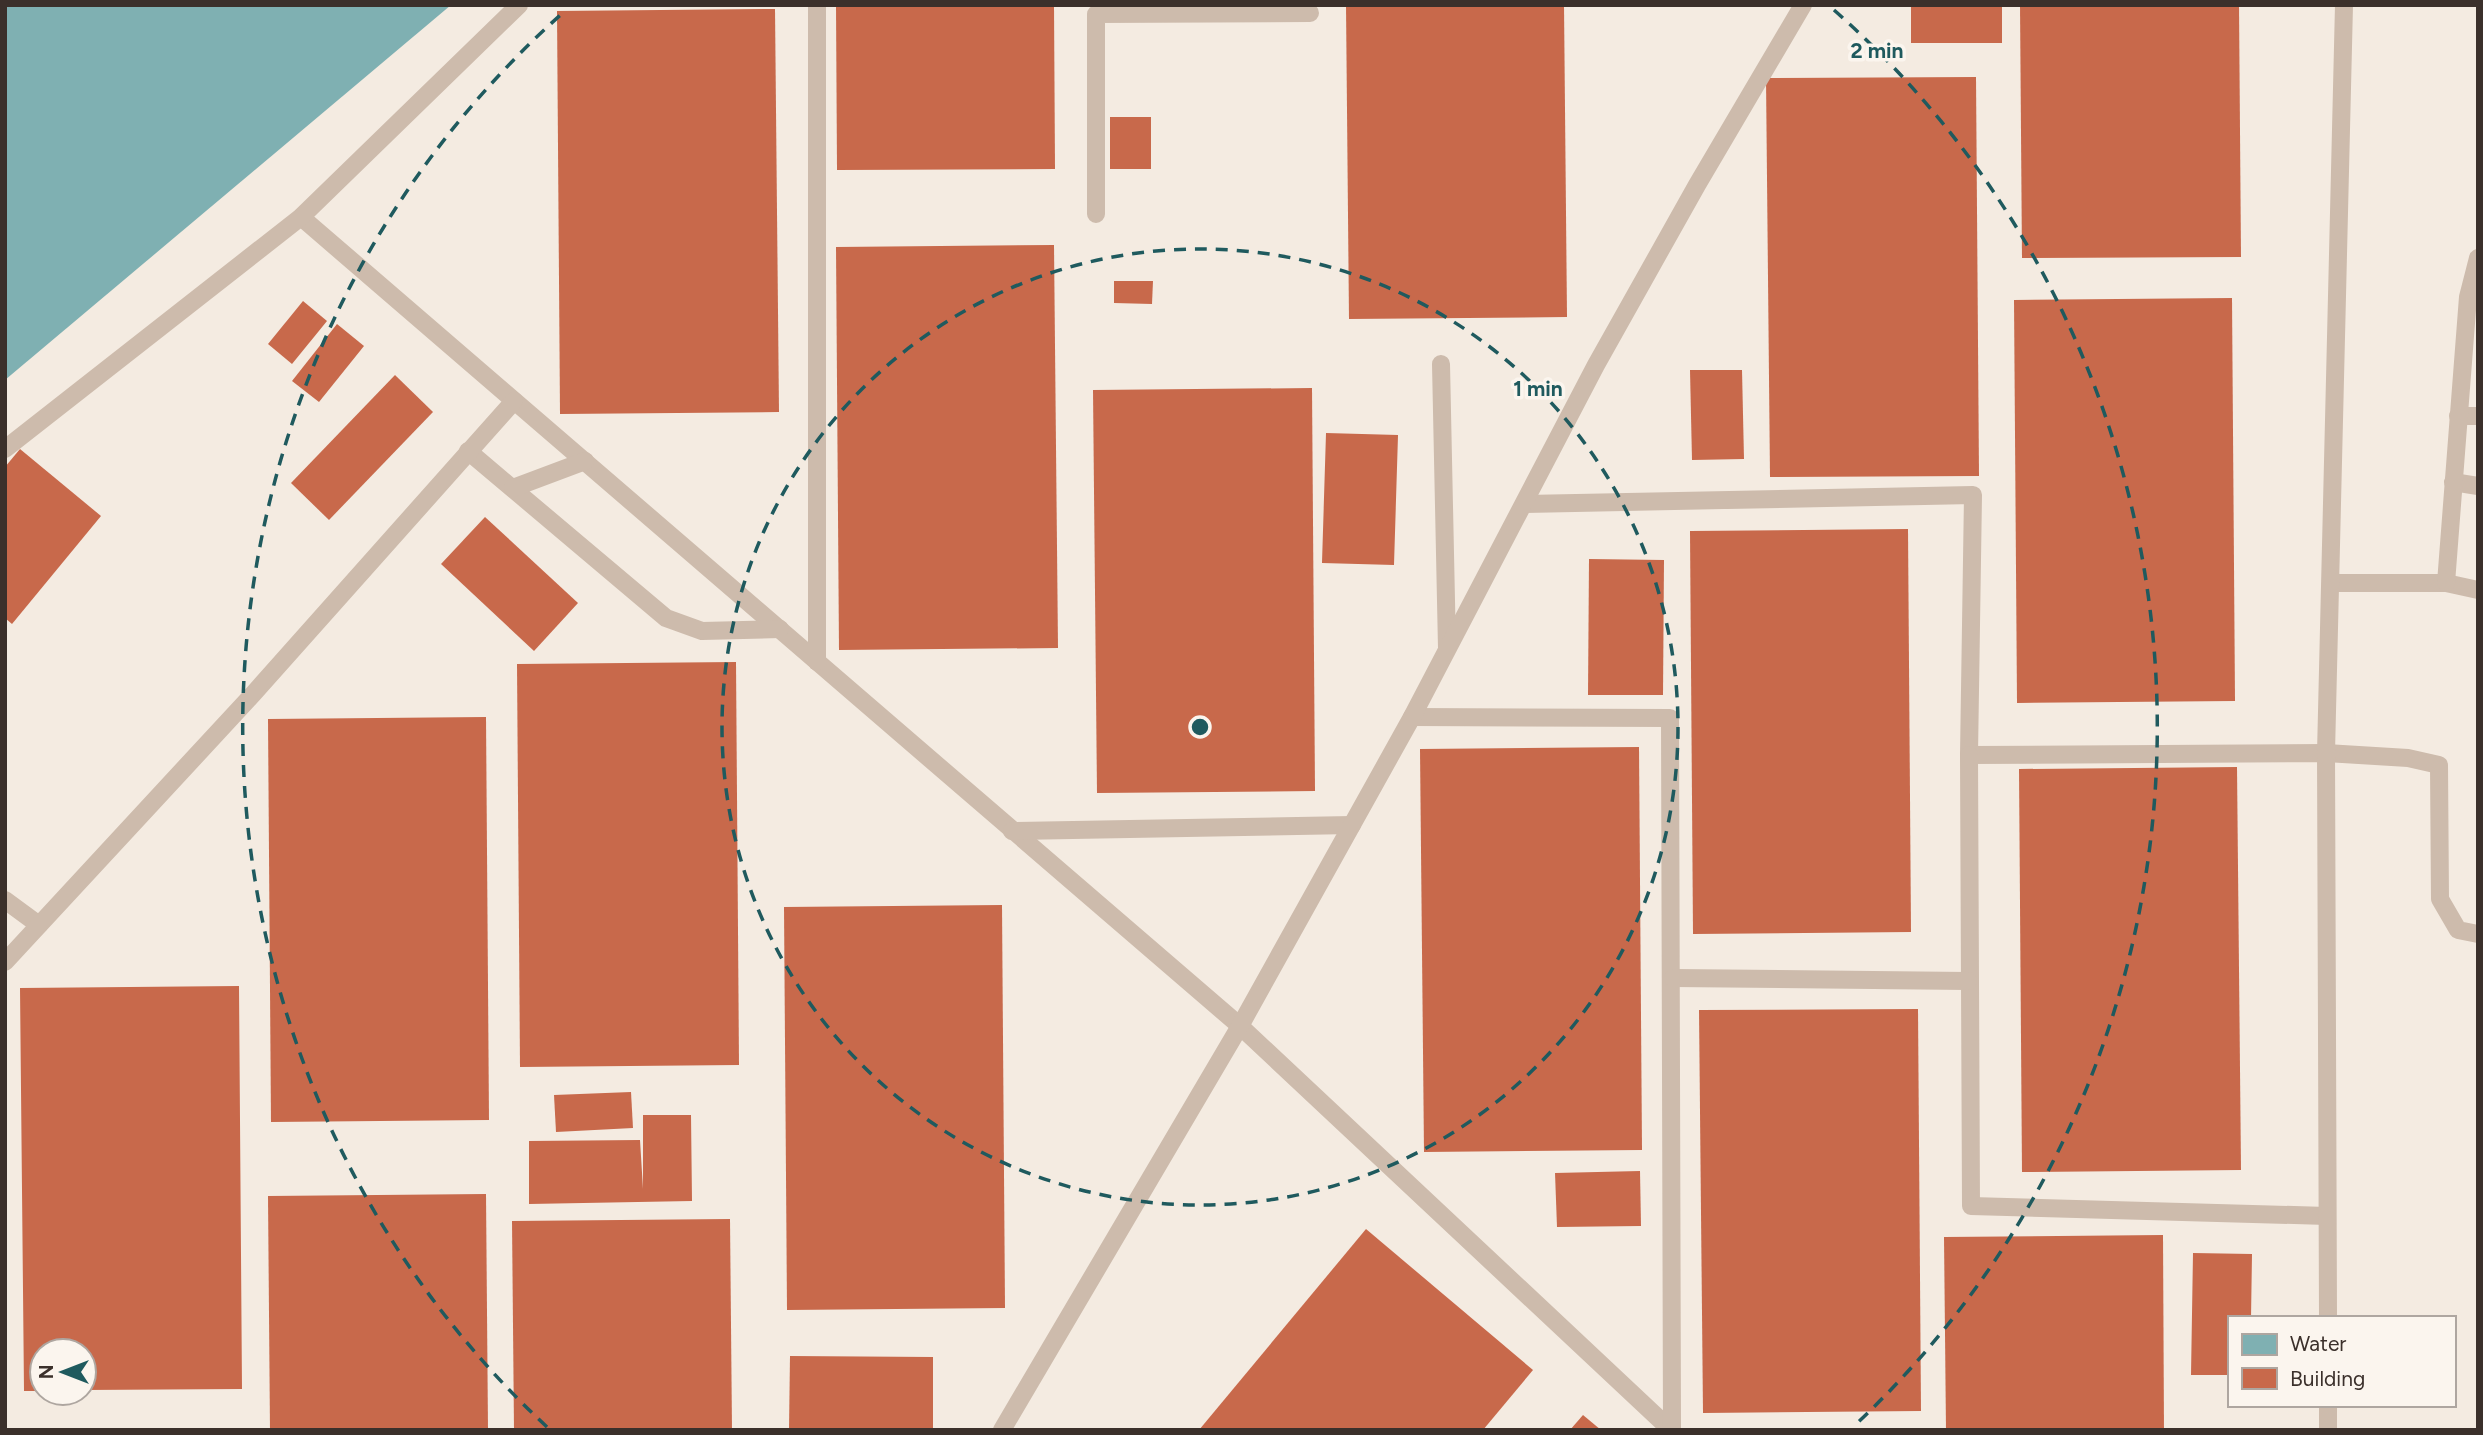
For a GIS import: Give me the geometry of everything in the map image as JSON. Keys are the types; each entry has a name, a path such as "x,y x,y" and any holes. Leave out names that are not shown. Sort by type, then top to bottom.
{"lane":[{"path":"5,449 302,218 519,5"},
{"path":"817,5 817,662"},
{"path":"1002,1430 1240,1026 1412,717 1596,365 1683,209 1803,5"},
{"path":"2328,1316 2326,753 2344,5"},
{"path":"1096,214 1096,14 1310,13"},
{"path":"302,218 1240,1026 1671,1430"},
{"path":"2446,583 2458,416 2478,258"},
{"path":"1441,365 1447,651"},
{"path":"5,962 254,693 514,401"},
{"path":"2458,416 2478,416"},
{"path":"468,451 666,618 702,631 780,629"},
{"path":"513,488 585,461"},
{"path":"2453,482 2478,486"},
{"path":"1525,504 1973,495 1968,981 1971,1206 2327,1216"},
{"path":"2331,583 2446,583 2478,590"},
{"path":"1412,717 1670,718 1673,978 1671,1430"},
{"path":"1969,755 2326,753 2408,758 2439,765 2440,899 2458,930 2478,934"},
{"path":"1012,831 1352,825"},
{"path":"5,900 39,925"},
{"path":"1673,978 1968,981"},
{"path":"2328,1407 2328,1430"}],"water":[{"path":"5,5 451,5 5,380"}],"building":[{"path":"836,5 1054,5 1055,169 837,170"},
{"path":"1346,5 1564,5 1567,317 1349,319"},
{"path":"1911,5 2002,5 2002,43 1911,43"},
{"path":"2020,5 2239,5 2241,257 2022,258"},
{"path":"775,9 779,412 560,414 557,11"},
{"path":"1976,77 1979,476 1770,477 1766,78"},
{"path":"1110,117 1151,117 1151,169 1110,169"},
{"path":"1054,245 1058,648 839,650 836,247"},
{"path":"1114,281 1153,281 1152,304 1114,303"},
{"path":"2232,298 2235,701 2017,703 2014,300"},
{"path":"303,301 327,321 292,364 268,344"},
{"path":"337,324 364,346 319,402 292,381"},
{"path":"1690,370 1742,370 1744,459 1692,460"},
{"path":"395,375 433,412 329,520 291,483"},
{"path":"1312,388 1315,791 1097,793 1093,390"},
{"path":"1326,433 1398,435 1394,565 1322,563"},
{"path":"20,449 101,516 12,624 5,618 5,467"},
{"path":"485,517 578,603 534,651 441,564"},
{"path":"1908,529 1911,932 1693,934 1690,531"},
{"path":"1589,559 1664,560 1663,695 1588,695"},
{"path":"736,662 739,1065 520,1067 517,664"},
{"path":"486,717 489,1120 271,1122 268,719"},
{"path":"1639,747 1642,1150 1424,1152 1420,749"},
{"path":"2237,767 2241,1170 2022,1172 2019,769"},
{"path":"1002,905 1005,1308 787,1310 784,907"},
{"path":"239,986 242,1389 98,1390 98,1337 28,1337 28,1391 24,1391 20,988"},
{"path":"1918,1009 1921,1411 1703,1413 1699,1010"},
{"path":"631,1092 633,1128 556,1132 554,1095"},
{"path":"643,1115 691,1115 692,1201 529,1204 529,1141 640,1140 643,1189"},
{"path":"1640,1171 1641,1226 1557,1227 1555,1173"},
{"path":"486,1194 488,1430 270,1430 268,1196"},
{"path":"730,1219 732,1430 514,1430 512,1221"},
{"path":"1366,1229 1533,1370 1483,1430 1199,1430"},
{"path":"2163,1235 2164,1430 1946,1430 1944,1237"},
{"path":"2193,1253 2252,1254 2251,1316 2228,1316 2228,1375 2191,1375"},
{"path":"790,1356 933,1357 933,1430 789,1430"},
{"path":"1583,1415 1601,1430 1570,1430"}]}
